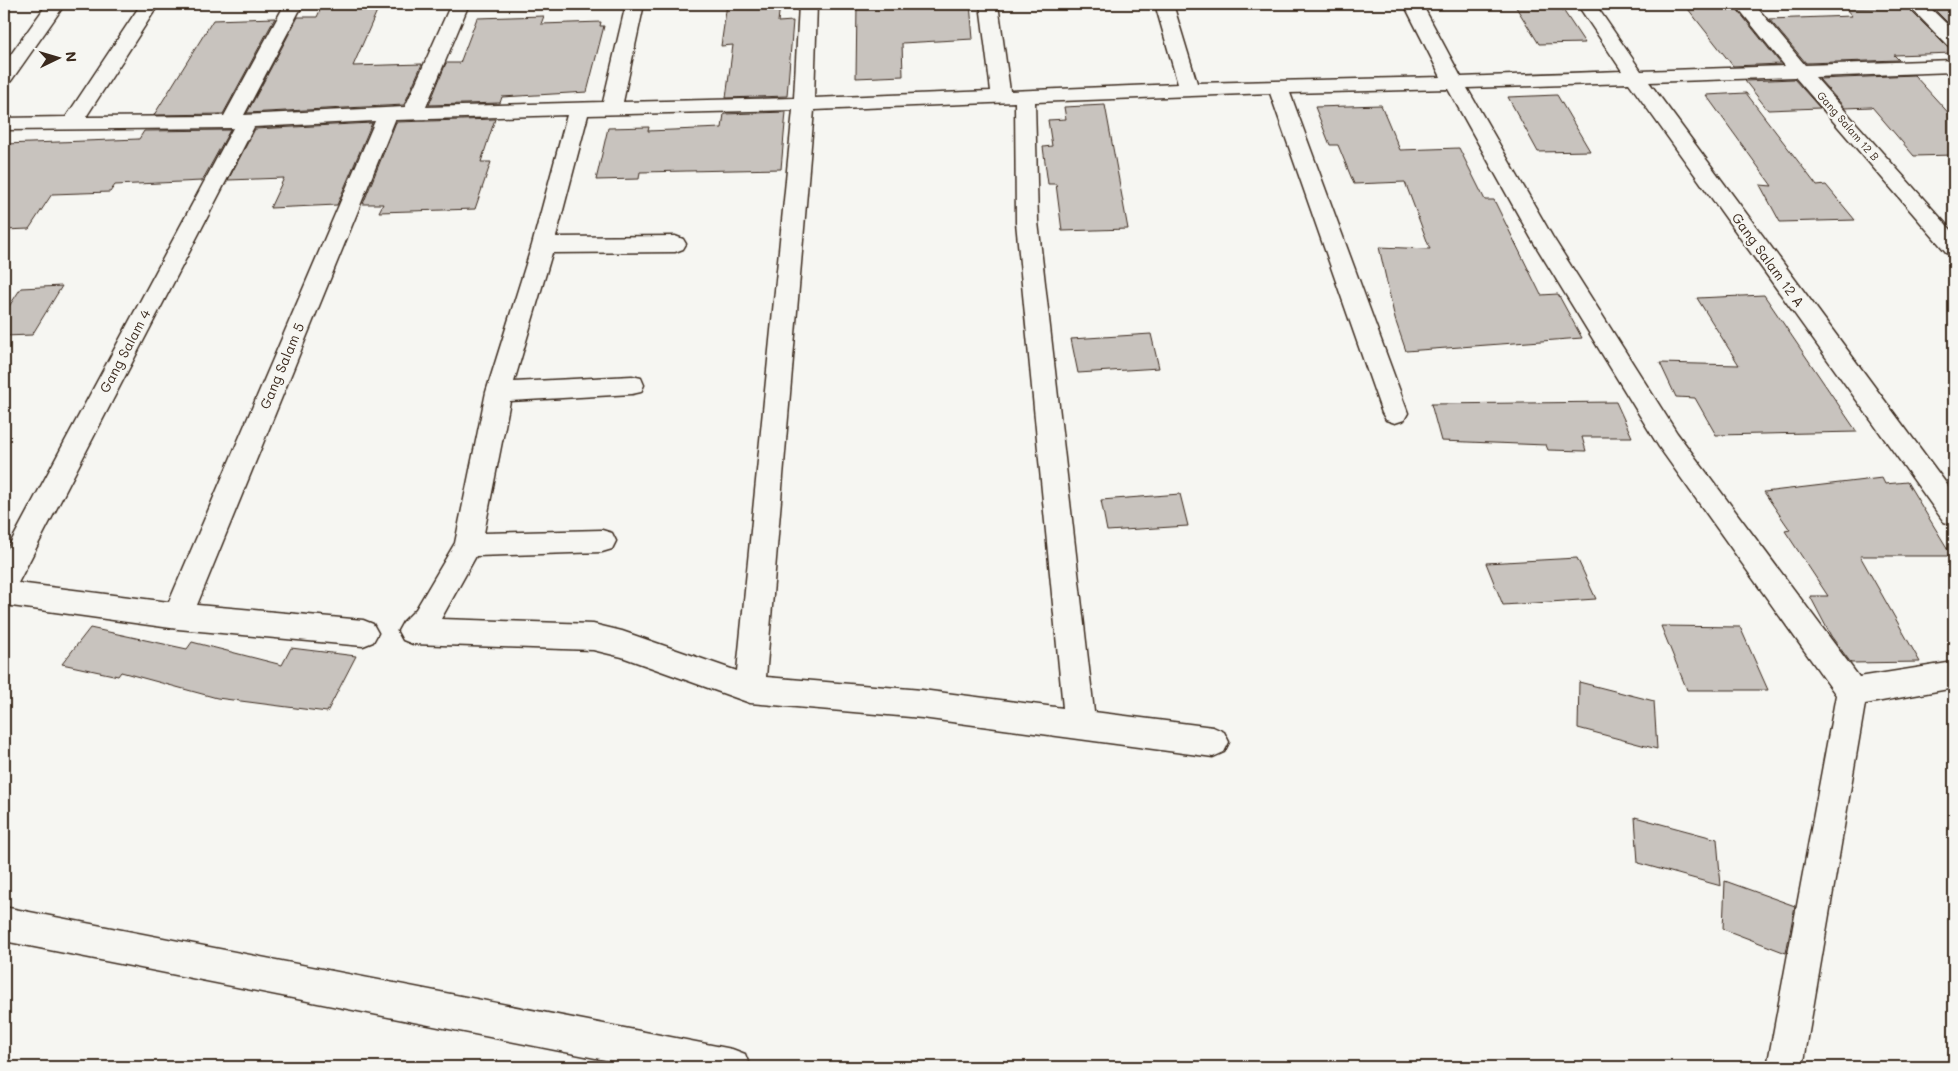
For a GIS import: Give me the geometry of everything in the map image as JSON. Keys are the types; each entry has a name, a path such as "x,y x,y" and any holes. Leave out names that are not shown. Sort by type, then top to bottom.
{"street":[{"path":"4,77 56,4"},
{"path":"72,123 150,4"},
{"name":"Gang Salam 4","path":"4,582 238,121 245,98 294,4"},
{"path":"413,114 460,4"},
{"path":"613,108 613,95 635,4"},
{"path":"750,689 804,104 808,4"},
{"path":"989,4 1013,96 1080,724"},
{"path":"1164,4 1189,89"},
{"path":"1413,4 1454,83 1542,238 1668,440 1852,692 1784,1067"},
{"name":"Gang Salam 12 A","path":"1586,4 1635,77 1954,514"},
{"name":"Gang Salam 12 B","path":"1744,4 1798,70 1954,247"},
{"path":"1916,4 1954,41"},
{"path":"4,124 238,121 413,114 804,104 1189,89 1454,83 1954,66"},
{"path":"1278,88 1395,413"},
{"path":"579,110 543,245 499,392 468,545 426,618 413,632 593,637 622,644 750,689 922,704 1213,742"},
{"name":"Gang Salam 5","path":"178,616 387,116"},
{"path":"543,245 675,244"},
{"path":"499,392 632,385"},
{"path":"468,545 602,541"},
{"path":"4,593 178,616 363,633"},
{"path":"1852,692 1954,675"},
{"path":"4,924 732,1067"}],"building":[{"path":"323,4 380,4 353,66 422,64 404,105 247,113 298,17 317,17"},
{"path":"727,4 780,4 778,22 793,21 787,96 726,98 733,45 721,46"},
{"path":"857,4 970,4 973,39 902,43 903,76 856,78"},
{"path":"1514,4 1559,4 1585,43 1539,44"},
{"path":"1931,6 1954,6 1954,29"},
{"path":"1907,7 1946,46 1954,49 1954,53 1894,55 1899,60 1806,63 1769,19 1852,16 1845,8"},
{"path":"1736,8 1781,64 1733,66 1688,9"},
{"path":"544,16 541,24 601,22 600,26 604,26 587,92 502,97 500,103 429,105 446,63 460,63 477,18"},
{"path":"275,18 223,114 154,115 213,20"},
{"path":"1914,75 1954,119 1954,155 1914,156 1872,107 1845,108 1819,79"},
{"path":"1794,79 1820,108 1768,110 1745,81"},
{"path":"1746,93 1817,186 1826,185 1855,220 1780,222 1760,185 1772,186 1706,95"},
{"path":"1557,95 1590,151 1538,152 1508,97"},
{"path":"1105,105 1128,229 1062,231 1056,184 1048,184 1043,147 1052,146 1048,120 1066,119 1064,107"},
{"path":"1381,105 1400,150 1459,148 1485,200 1494,200 1541,295 1558,294 1582,338 1406,351 1395,319 1379,247 1430,249 1405,182 1354,184 1338,145 1330,145 1315,107"},
{"path":"786,112 781,169 640,172 639,179 596,180 608,128 649,127 648,131 722,128 724,114"},
{"path":"495,119 481,162 491,162 475,209 379,212 383,204 363,204 396,122"},
{"path":"372,123 337,205 270,208 284,178 228,180 255,129"},
{"path":"230,130 202,181 115,185 110,192 52,194 29,229 4,230 4,144 139,139 144,131"},
{"path":"62,286 32,335 4,336 4,314 21,288"},
{"path":"1764,295 1857,432 1716,435 1695,398 1676,397 1660,363 1739,365 1697,298"},
{"path":"1151,334 1159,368 1078,373 1071,339"},
{"path":"1616,402 1632,437 1582,437 1586,451 1548,450 1546,445 1441,441 1431,404"},
{"path":"1882,478 1885,484 1907,482 1952,556 1860,556 1920,662 1851,663 1831,636 1810,596 1828,596 1785,531 1790,530 1764,492"},
{"path":"1180,494 1188,526 1107,531 1101,500"},
{"path":"1577,558 1596,599 1503,605 1486,563"},
{"path":"1661,626 1740,627 1768,690 1687,690"},
{"path":"90,628 187,649 192,642 282,665 291,648 356,656 327,712 217,698 121,672 118,676 62,664"},
{"path":"1579,682 1654,701 1657,749 1578,728"},
{"path":"1635,817 1717,839 1721,886 1638,863"},
{"path":"1725,881 1795,906 1786,953 1723,929"}]}
